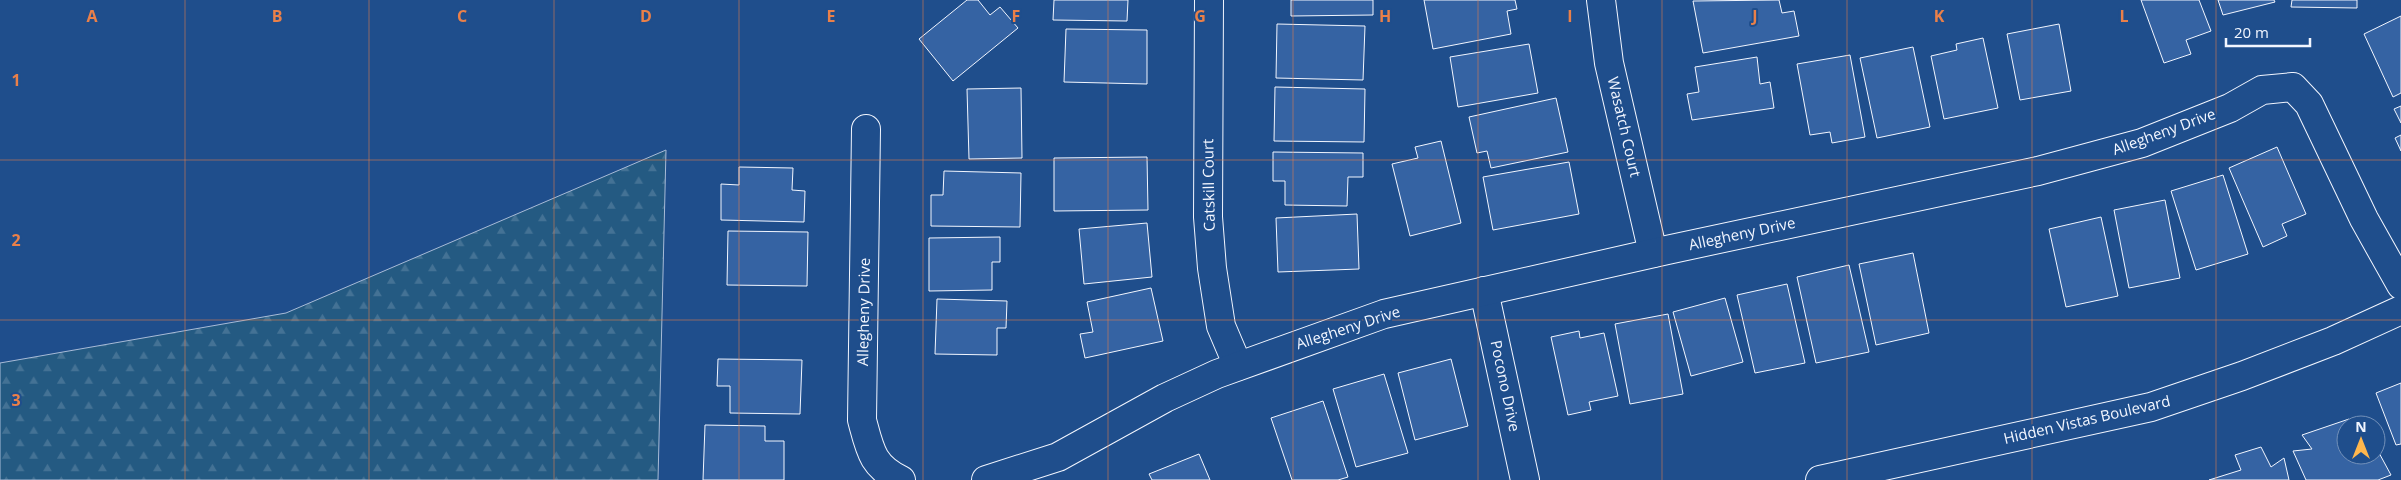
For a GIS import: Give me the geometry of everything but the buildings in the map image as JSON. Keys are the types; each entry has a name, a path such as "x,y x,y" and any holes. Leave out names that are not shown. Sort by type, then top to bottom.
{"street":[{"name":"Catskill Court","path":"1209,0 1208,217 1221,326 1238,366"},
{"name":"Wasatch Court","path":"1601,0 1609,63 1653,253"},
{"name":"Allegheny Drive","path":"986,480 1058,457 1165,398 1238,366 1384,314 1653,253 2038,171 2142,143 2230,108 2262,90 2292,87 2309,104 2364,219 2401,285"},
{"name":"Allegheny Drive","path":"866,130 862,420 869,448 884,472 901,480"},
{"name":"Pocono Drive","path":"1484,291 1526,480"},
{"name":"Hidden Vistas Boulevard","path":"1820,480 2151,408 2333,341 2401,310"}],"green space":[{"path":"666,150 658,480 0,480 0,363 286,313"}]}
